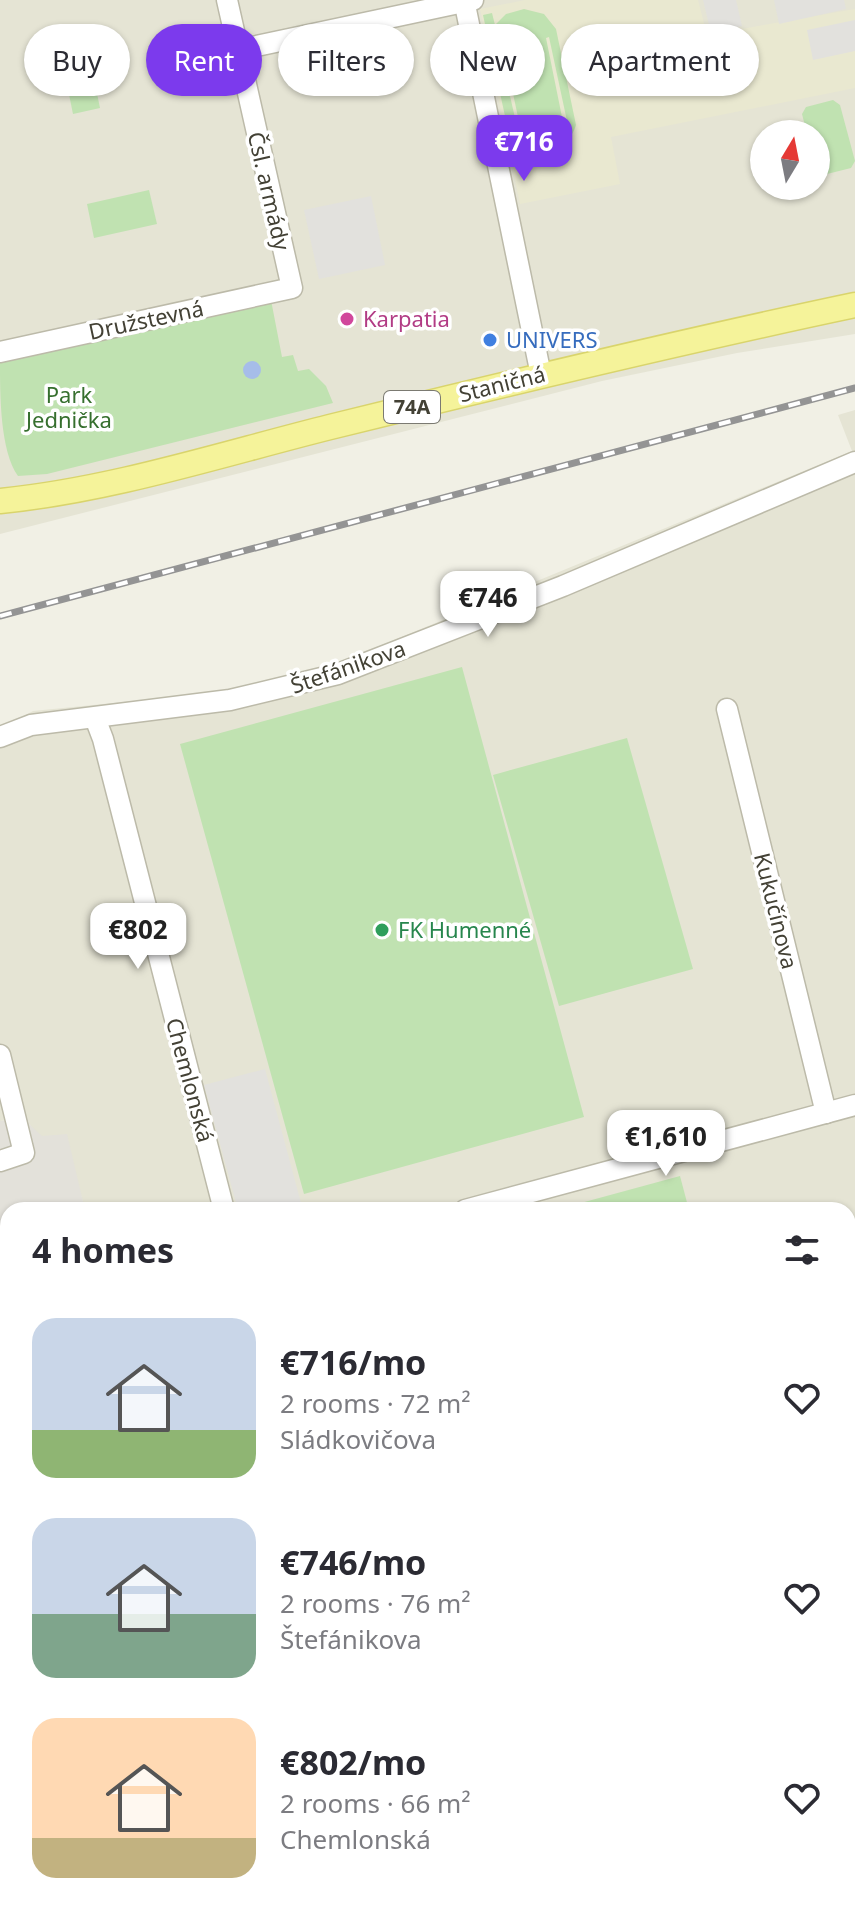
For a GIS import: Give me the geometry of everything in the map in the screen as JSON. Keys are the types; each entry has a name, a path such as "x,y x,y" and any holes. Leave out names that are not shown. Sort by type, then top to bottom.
{"main road":[{"name":"Staničná","path":"5,501 142,474 541,375 855,305"}],"street":[{"name":"Čsl. armády","path":"227,0 232,24"},
{"path":"262,45 467,1 541,375"},
{"name":"Čsl. armády","path":"248,96 292,288"},
{"name":"Družstevná","path":"0,352 292,288"},
{"name":"Štefánikova","path":"0,737 31,725 230,700 338,674 563,586 855,462"},
{"name":"Kukučínova","path":"727,709 826,1113"},
{"name":"Chemlonská","path":"95,718 103,739 222,1202"},
{"path":"0,1055 24,1153 0,1161"},
{"path":"495,1202 855,1105"}],"shaded area":[{"path":"0,0 855,0 855,334 737,353 602,381 0,534"},
{"path":"525,0 698,0 704,24 561,24 561,96 759,96 759,26 855,9 855,88 611,137 620,184 520,204 498,96 545,96 545,24 483,24 480,9"},
{"path":"703,0 736,0 742,24 709,24"},
{"path":"774,0 844,0 846,9 779,24"},
{"path":"855,20 855,51 813,60 807,30"},
{"path":"371,196 385,265 319,279 304,210"},
{"path":"855,410 855,1202 83,1202 75,1174 29,1124 27,1117 0,1121 0,729 33,711 254,689 324,669 852,451 838,415"},
{"path":"265,1069 301,1202 236,1202 204,1085"},
{"path":"27,1117 29,1124 42,1136 67,1134 83,1202 0,1202 0,1121"}],"green space":[{"path":"524,9 544,14 556,29 561,53 561,93 549,37 546,38 563,122 521,131 514,96 545,96 545,24 496,24 506,14"},
{"path":"492,13 495,24 485,24 483,15"},
{"path":"69,96 98,96 100,108 73,114"},
{"path":"501,96 510,96 522,137 566,128 562,96 570,96 576,125 568,140 546,152 522,147 524,160 515,162"},
{"path":"833,100 840,105 855,161 851,168 830,173 830,120 804,120 802,114 806,107"},
{"path":"149,190 157,224 94,238 87,204"},
{"name":"Park Jednička","path":"271,300 282,357 293,355 298,371 309,369 326,386 333,403 47,474 18,476 4,438 0,361"},
{"name":"FK Humenné","path":"462,667 584,1117 304,1194 180,744"},
{"path":"627,738 693,969 559,1006 493,775"},
{"path":"680,1176 687,1202 584,1202"}],"water":[{"path":"248,361 256,361 261,370 259,377 248,379 243,374 243,366"}],"railway":[{"path":"0,616 855,388"}],"place":[{"name":"Karpatia","path":"347,319"},
{"name":"UNIVERS","path":"490,340"},
{"name":"FK Humenné","path":"382,930"}]}
